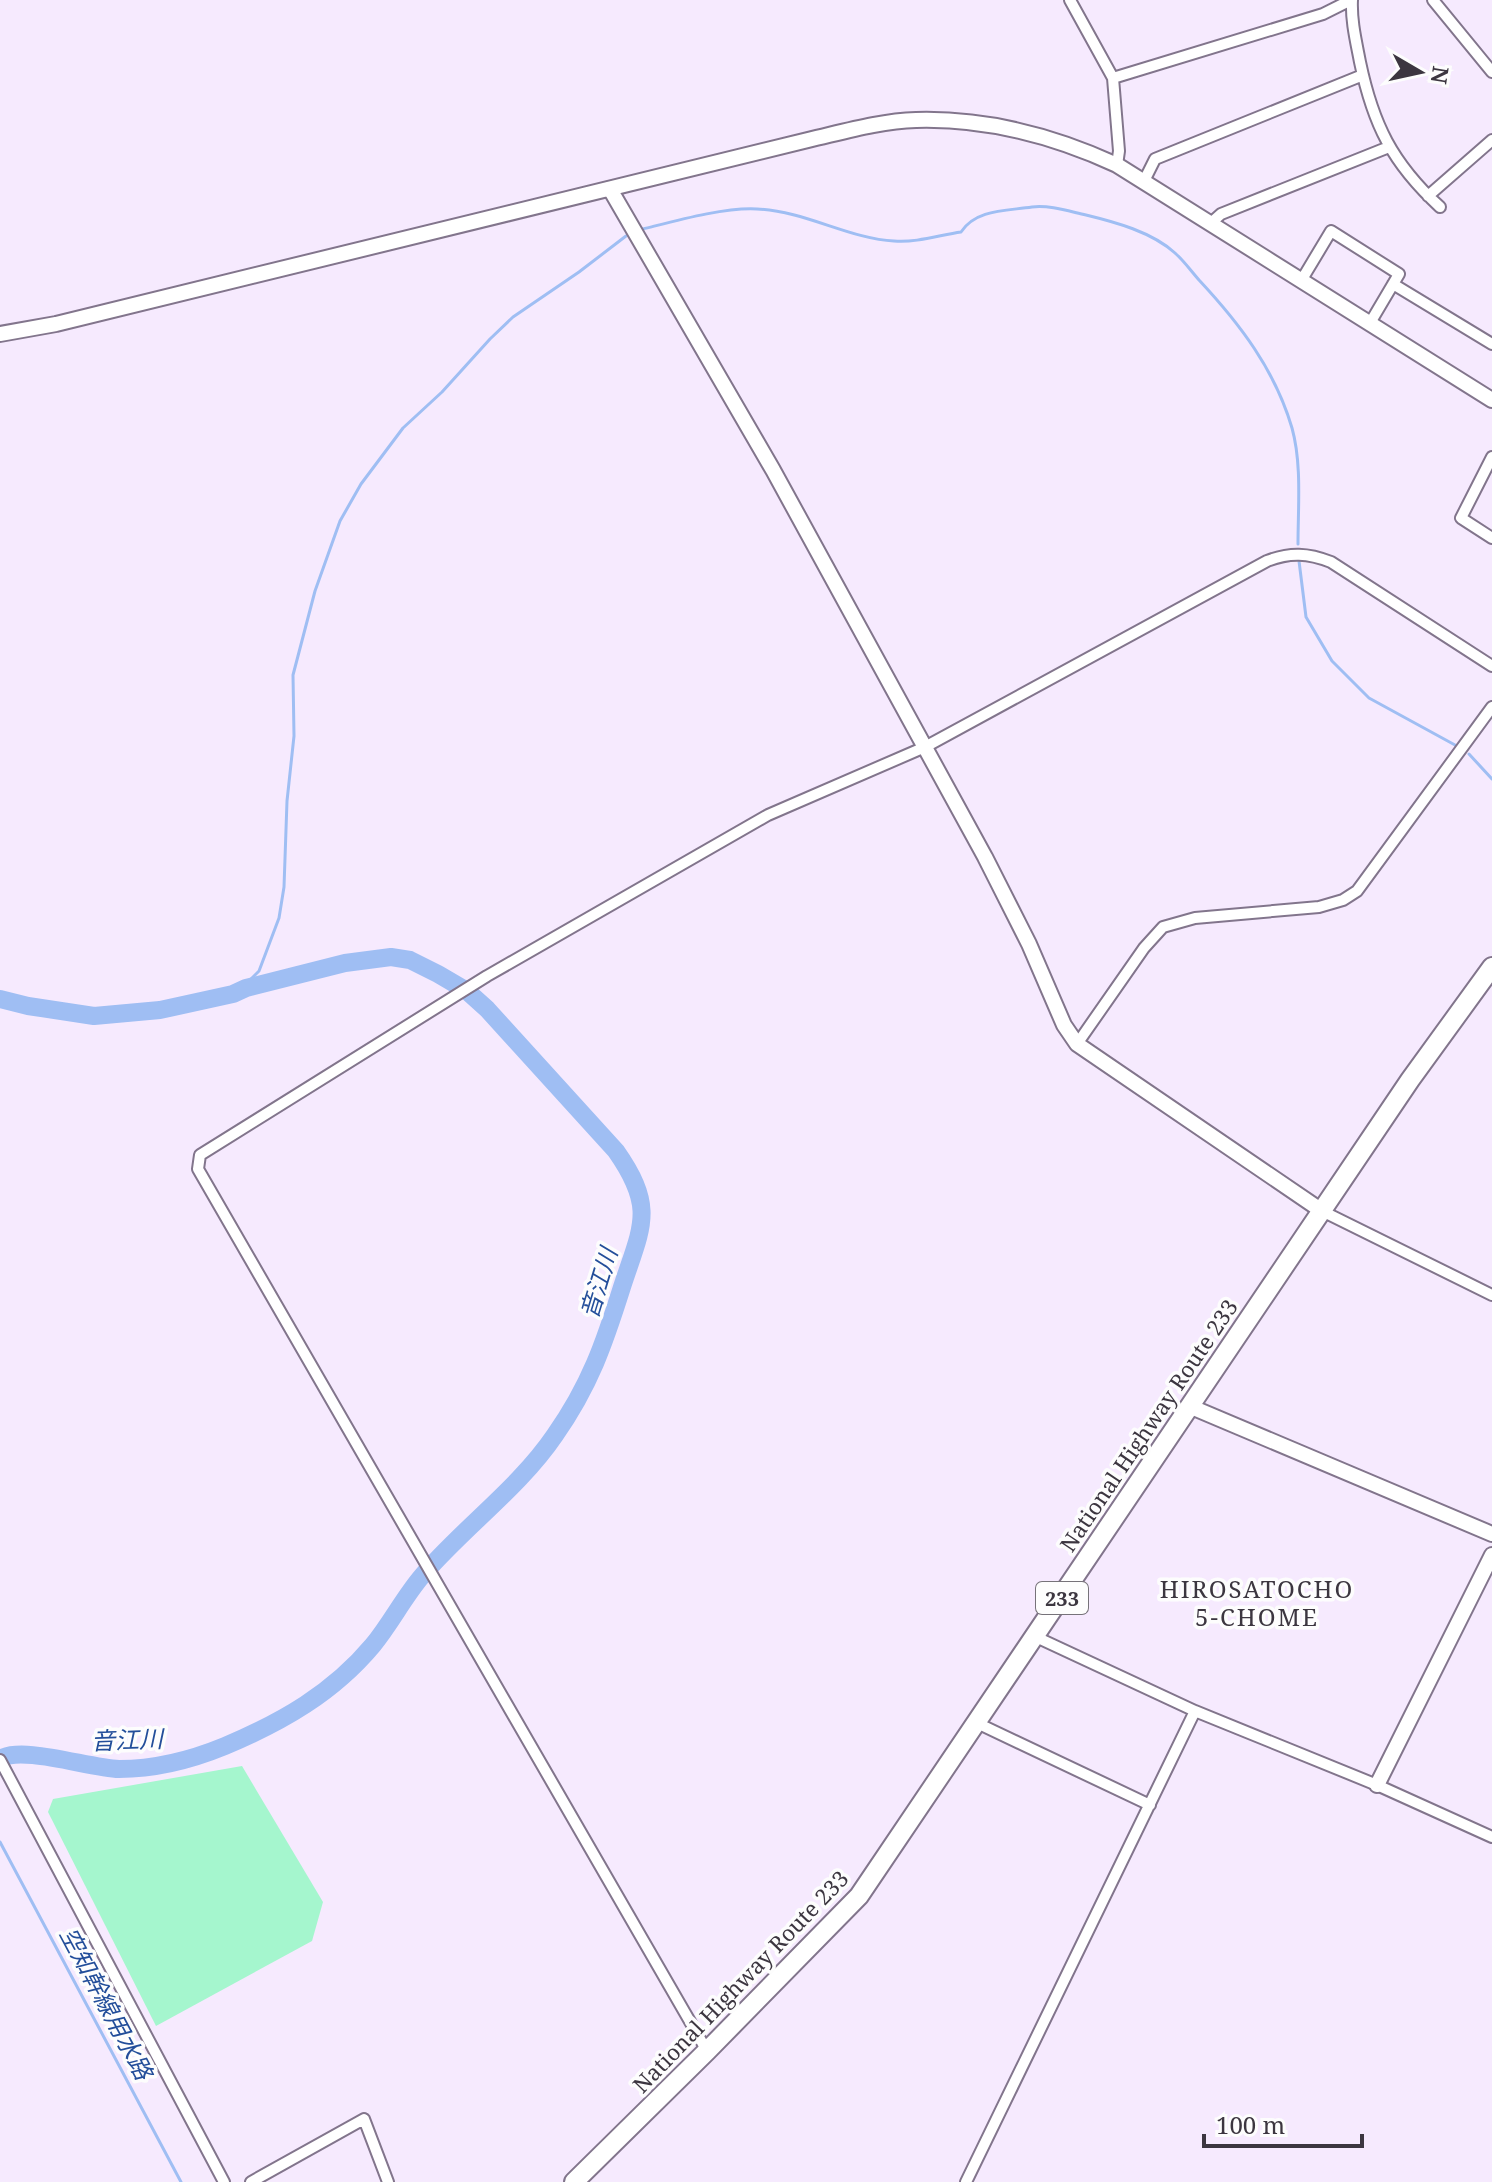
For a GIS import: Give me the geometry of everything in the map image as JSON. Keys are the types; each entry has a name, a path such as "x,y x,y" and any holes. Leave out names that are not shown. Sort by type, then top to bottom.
{"highway":[{"name":"National Highway Route 233","path":"574,2182 859,1896 1410,1080 1492,967"}],"street":[{"path":"1070,0 1113,78 1119,151 1117,165"},
{"path":"1113,78 1323,14 1352,0"},
{"path":"1352,0 1351,18 1379,129 1389,147 1440,207"},
{"path":"1433,0 1492,72"},
{"path":"1144,181 1155,159 1363,75"},
{"path":"0,334 56,324 808,140 915,120 1009,127 1081,148 1117,165 1492,400"},
{"path":"1428,196 1492,140"},
{"path":"1212,222 1221,214 1389,147"},
{"path":"610,189 773,470 925,747 985,857 1029,944 1064,1025 1077,1044 1322,1211 1492,1295"},
{"path":"1301,281 1331,231 1399,274 1370,323"},
{"path":"1393,284 1492,344"},
{"path":"1492,457 1461,518 1492,538"},
{"path":"707,2051 198,1169 200,1155 487,976 768,815 925,747 1284,554 1315,556 1331,562 1492,666"},
{"path":"1077,1044 1144,948 1163,927 1195,918 1319,907 1343,900 1357,891 1492,707"},
{"path":"1189,1406 1492,1534"},
{"path":"1377,1785 1492,1555"},
{"path":"1036,1637 1195,1711 1377,1785 1492,1837"},
{"path":"966,2182 1195,1711"},
{"path":"977,1723 1150,1805"},
{"path":"0,1760 224,2182"},
{"path":"251,2182 364,2119 388,2182"}],"green space":[{"path":"242,1766 323,1902 312,1941 156,2026 48,1812 53,1799"}],"waterway":[{"path":"643,229 715,212 757,209 792,215 877,239 911,241 961,232 967,224 992,212 1039,207 1097,218 1144,234 1175,253 1214,297 1242,331 1276,387 1292,428 1297,456 1298,544"},
{"path":"246,988 259,971 279,918 284,887 287,801 294,736 293,675 315,591 340,521 361,484 403,428 442,392 490,339 513,317 626,236"},
{"path":"1299,561 1306,617 1332,661 1369,698 1455,745"},
{"path":"1469,754 1492,779"},
{"name":"音江川","path":"0,999 94,1016 160,1010 233,994 345,963 391,957 410,960 467,991 487,1009 616,1151 637,1188 642,1218 602,1346 567,1417 525,1472 422,1576 373,1645 341,1678 267,1727 212,1751 172,1763 119,1769 39,1756 10,1755 0,1759"},
{"name":"空知幹線用水路","path":"0,1842 181,2182"}],"district":[{"name":"HIROSATOCHO 5-CHOME","path":"1257,1602"}]}
